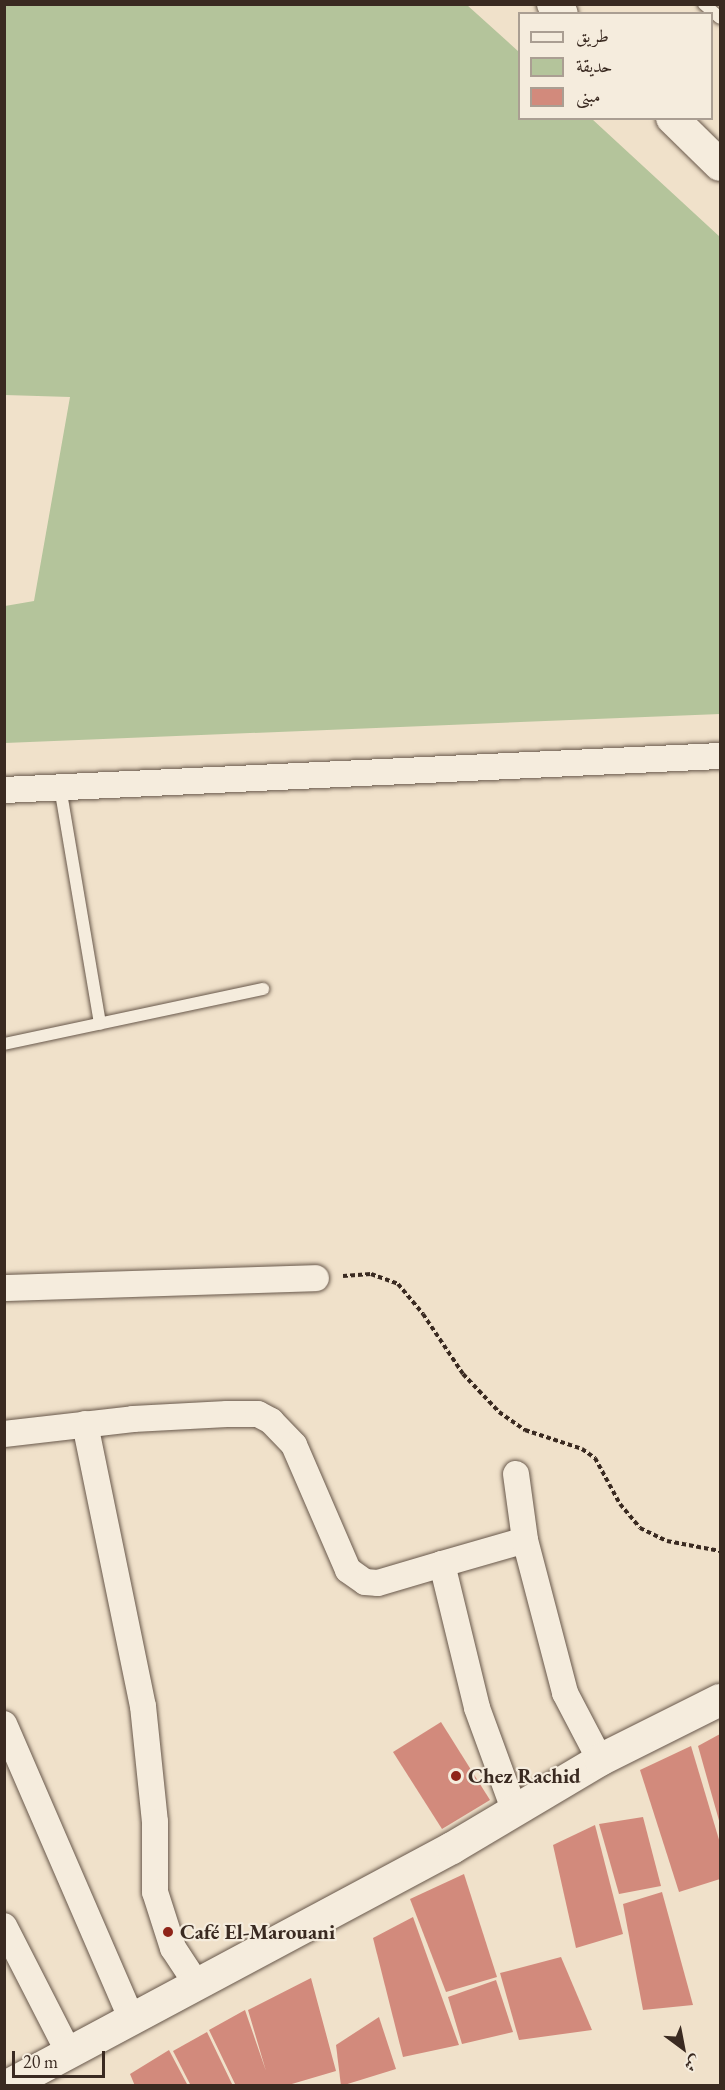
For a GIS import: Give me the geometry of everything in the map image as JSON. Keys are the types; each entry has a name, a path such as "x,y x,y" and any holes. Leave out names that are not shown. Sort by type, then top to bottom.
{"street":[{"path":"674,120 720,165"},
{"path":"4,790 720,756"},
{"path":"4,1288 316,1278"},
{"path":"4,1434 85,1424 258,1414 271,1421 294,1445 348,1570 365,1582 378,1583 525,1540"},
{"path":"85,1424 143,1706 153,1789 155,1892 173,1948 196,1983"},
{"path":"516,1474 525,1540 565,1693 600,1760"},
{"path":"442,1564 477,1708 514,1809"},
{"path":"7,2085 452,1848 514,1809 600,1760 720,1700"},
{"path":"4,1724 131,2017"},
{"path":"4,1926 68,2051"}],"lane":[{"path":"704,4 720,18"},
{"path":"60,787 100,1024"},
{"path":"4,1044 263,989"}],"path":[{"path":"316,1278 371,1274 398,1284 423,1314 464,1374 499,1412 525,1430 582,1449 595,1458 633,1522 657,1538 720,1551"}],"green space":[{"path":"5,4 467,5 518,51 518,120 593,120 720,237 720,714 5,743 5,606 34,601 70,397 5,395"}],"building":[{"path":"441,1722 490,1800 442,1829 393,1752"},
{"path":"720,1734 720,1824 698,1746"},
{"path":"691,1746 720,1843 720,1879 679,1892 640,1770"},
{"path":"643,1817 661,1886 619,1894 599,1824"},
{"path":"595,1825 623,1934 576,1948 553,1845"},
{"path":"464,1874 497,1977 446,1992 410,1899"},
{"path":"662,1892 693,2005 643,2010 623,1904"},
{"path":"413,1917 459,2045 403,2057 373,1938"},
{"path":"561,1957 592,2030 519,2040 500,1973"},
{"path":"311,1978 336,2071 285,2086 236,2086 209,2030 245,2010 266,2071 248,2010"},
{"path":"496,1980 513,2032 462,2044 448,1997"},
{"path":"379,2017 396,2069 341,2086 336,2045"},
{"path":"207,2032 233,2086 191,2086 173,2051"},
{"path":"169,2050 188,2086 135,2086 130,2074"}],"place":[{"name":"Chez Rachid","path":"456,1776"},
{"name":"Café El-Marouani","path":"168,1932"}]}
